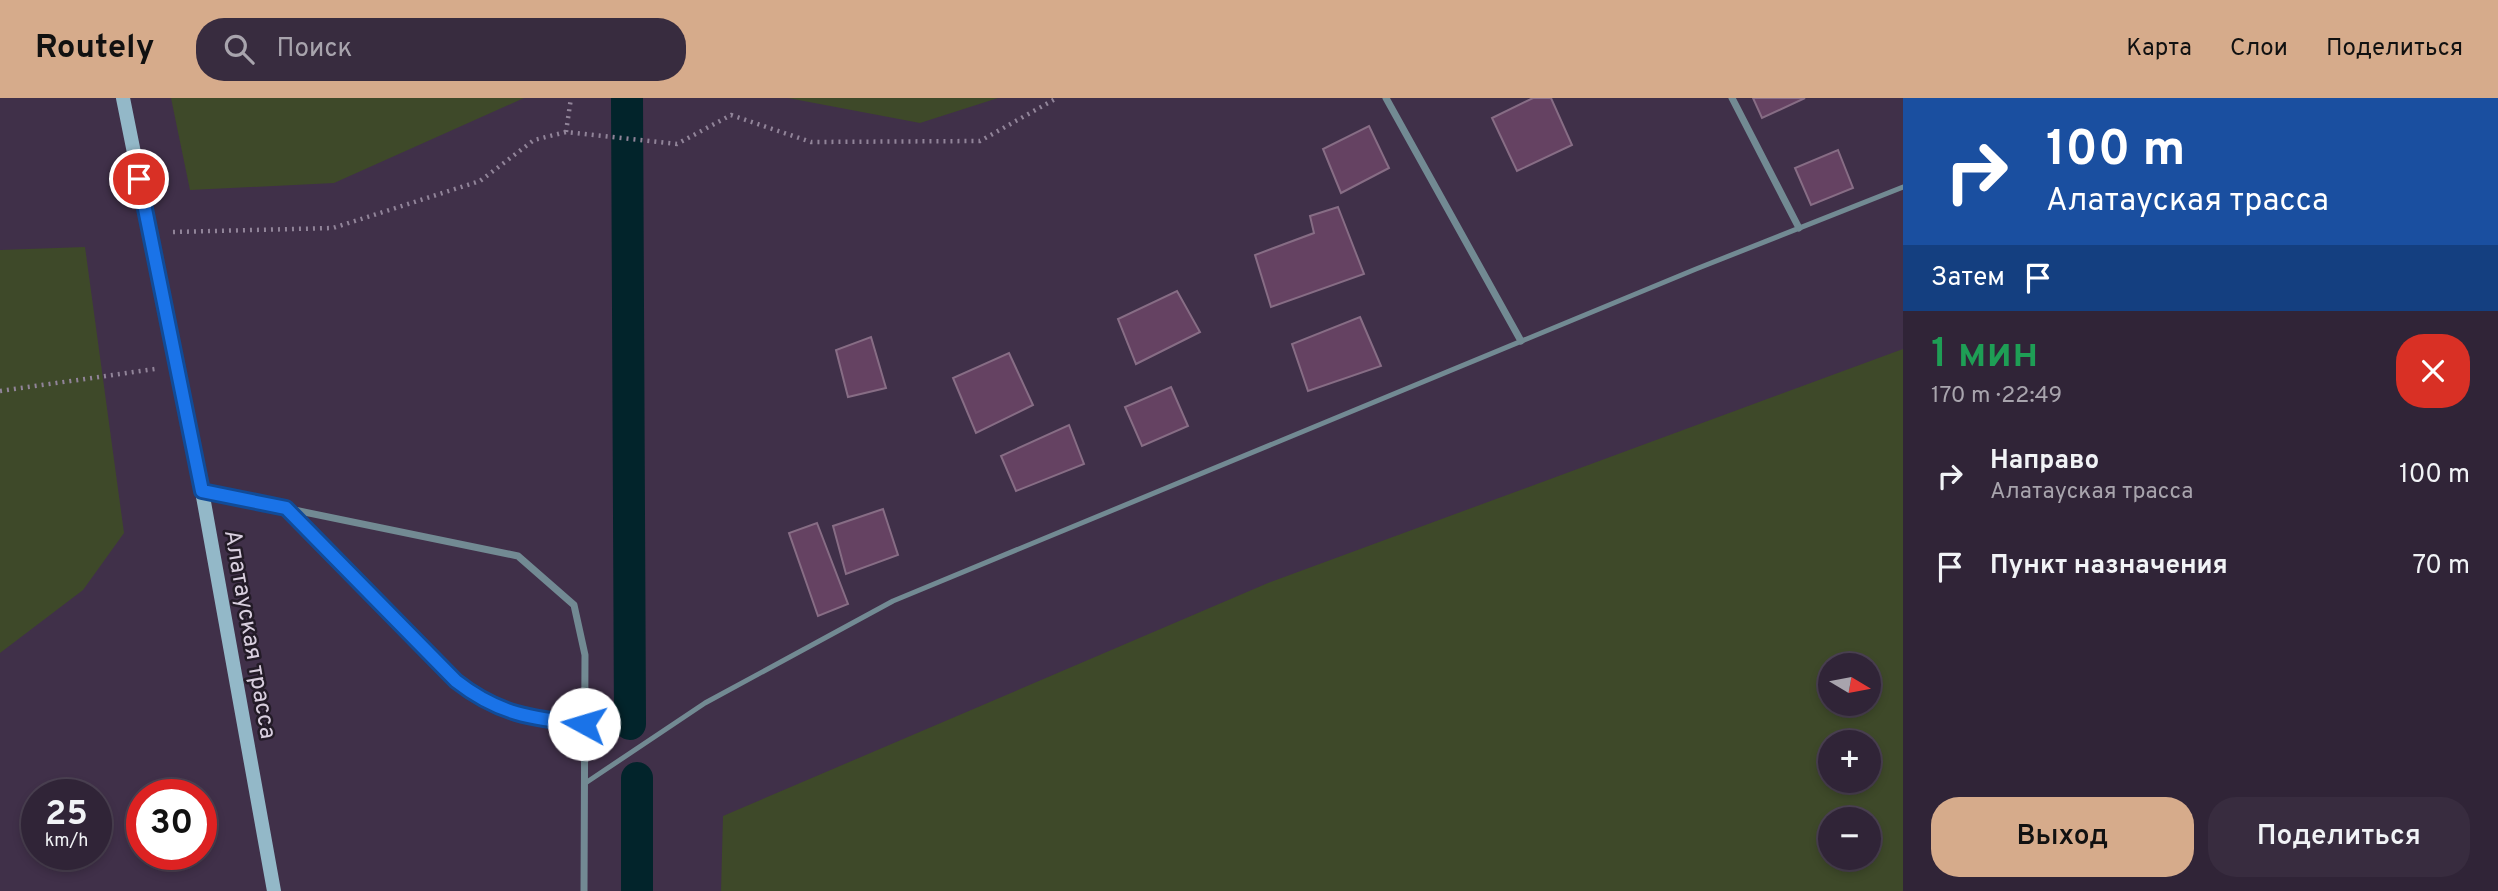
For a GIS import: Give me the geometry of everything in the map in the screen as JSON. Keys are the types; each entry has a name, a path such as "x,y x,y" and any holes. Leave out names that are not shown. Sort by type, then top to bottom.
{"street":[{"name":"Алатауская трасса","path":"123,98 202,491 274,891"},
{"path":"1386,98 1521,341"},
{"path":"1732,98 1799,228"},
{"path":"202,491 518,556 574,604 585,655 584,891"},
{"path":"286,508 456,681 482,701 534,719 584,724"}],"lane":[{"path":"584,784 705,703 893,601 1521,341 1903,187"}],"path":[{"path":"567,132 571,98"},
{"path":"150,233 333,228 480,181 534,140 567,132 677,144 731,115 811,142 980,141 1057,98"},
{"path":"0,391 177,366"}],"green space":[{"path":"171,98 524,98 334,183 190,190"},
{"path":"788,98 998,98 920,123"},
{"path":"85,247 124,533 83,590 0,653 0,250"},
{"path":"1903,349 1903,891 721,891 723,816 1268,583"}],"building":[{"path":"1533,98 1551,98 1572,145 1517,171 1492,118"},
{"path":"1753,98 1805,98 1762,118"},
{"path":"1369,126 1389,168 1341,193 1323,149"},
{"path":"1838,150 1853,188 1811,205 1795,168"},
{"path":"1338,207 1364,274 1271,307 1255,255 1314,233 1310,216"},
{"path":"1177,291 1200,332 1136,364 1118,319"},
{"path":"1360,317 1381,366 1308,391 1292,344"},
{"path":"871,337 886,388 848,397 836,350"},
{"path":"1009,353 1033,405 976,433 953,378"},
{"path":"1171,387 1188,426 1142,446 1125,407"},
{"path":"1069,425 1084,464 1016,491 1001,456"},
{"path":"883,509 898,555 846,574 833,526"},
{"path":"817,523 848,604 818,616 789,533"}],"waterway":[{"path":"627,98 630,724"},
{"path":"637,778 637,891"}],"route":[{"path":"139,179 202,491 286,508 456,681 482,701 534,719 584,724"}]}
